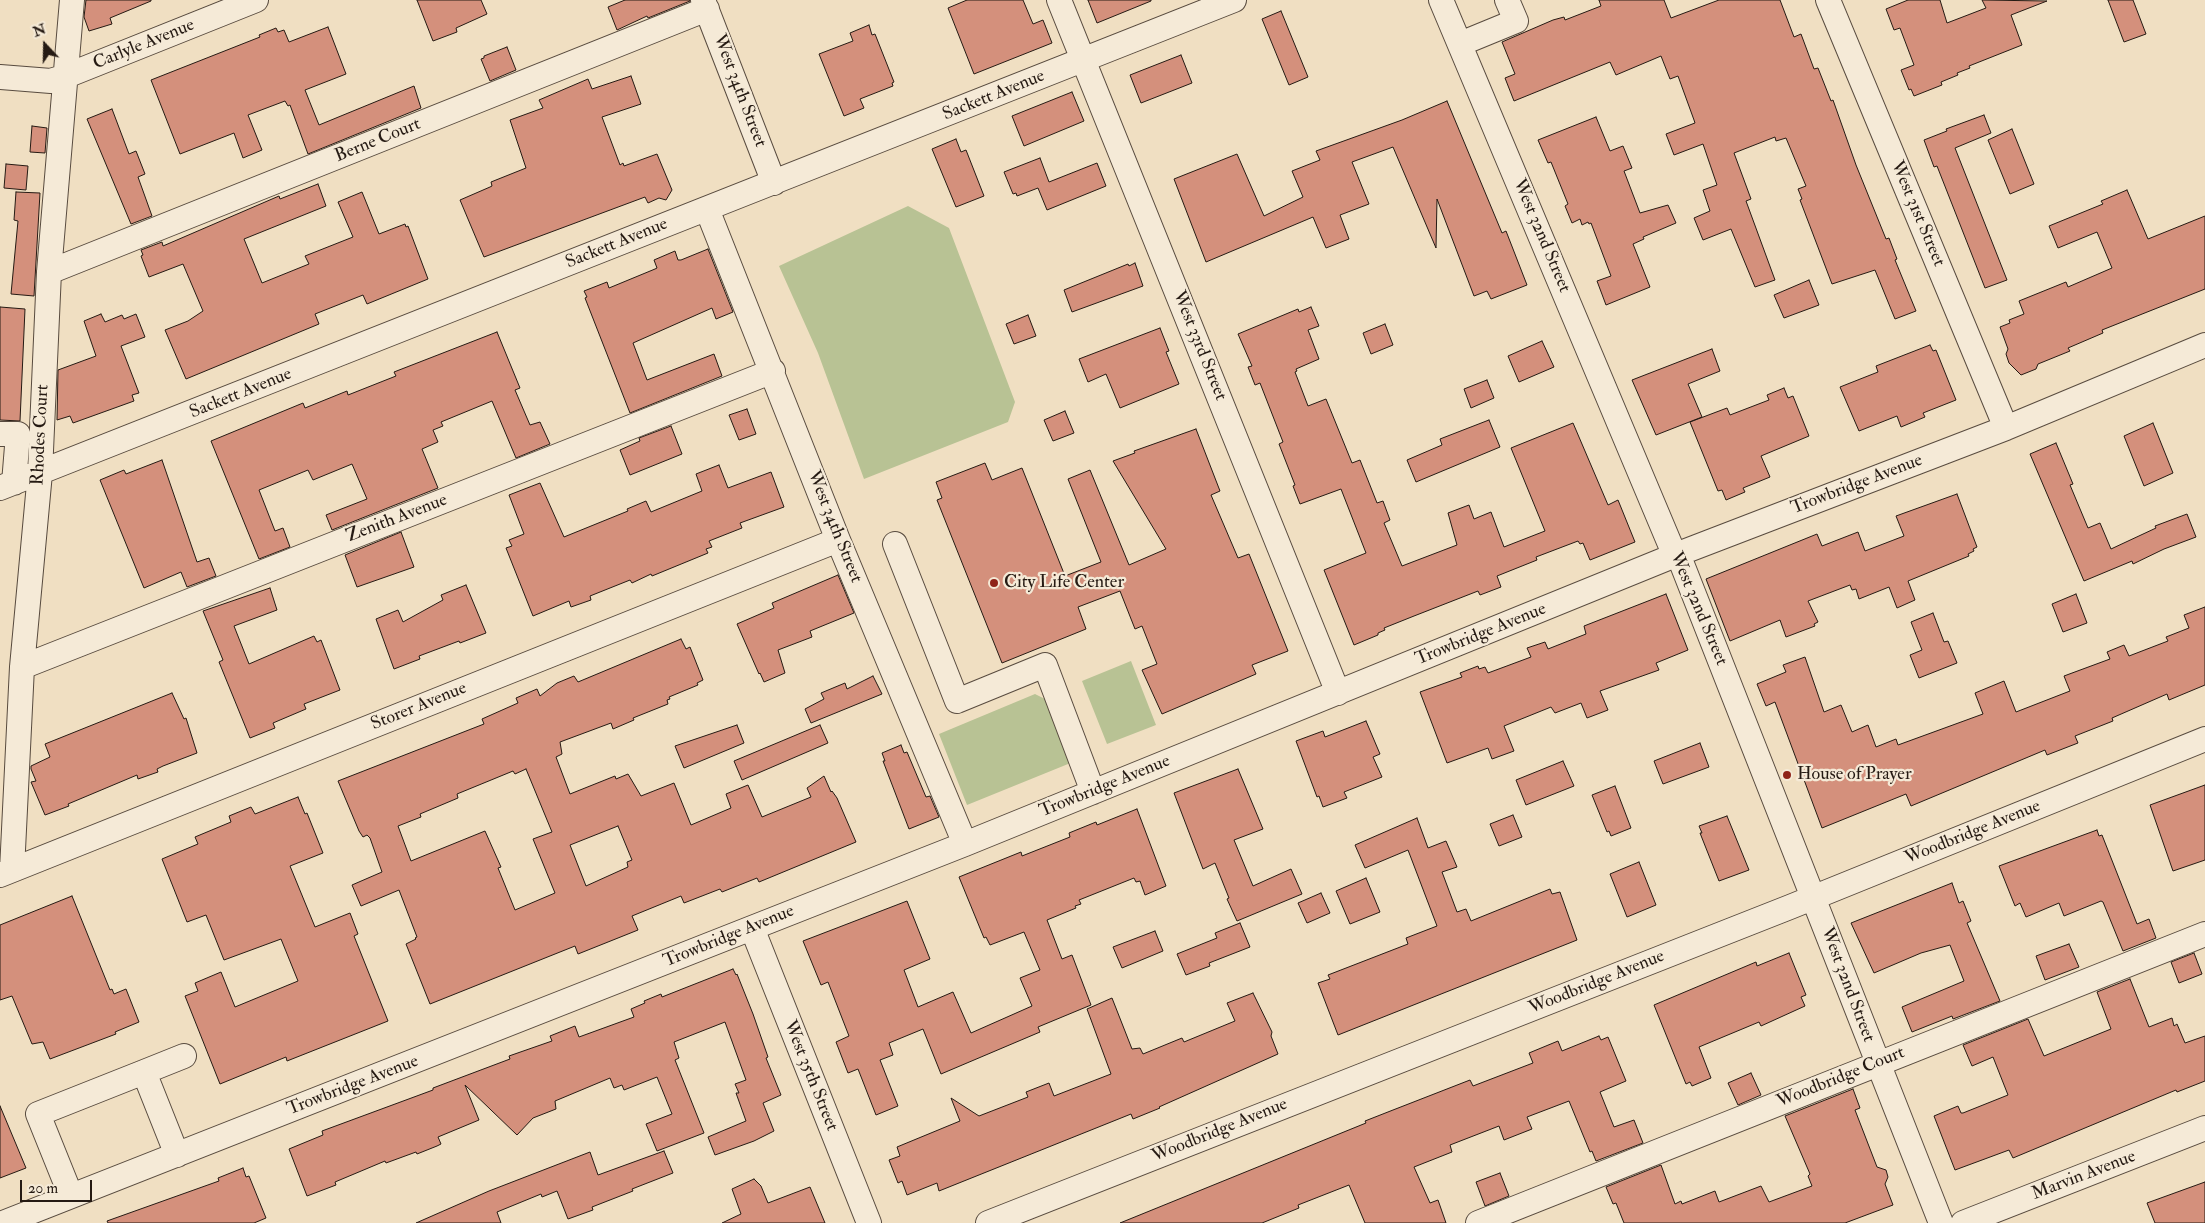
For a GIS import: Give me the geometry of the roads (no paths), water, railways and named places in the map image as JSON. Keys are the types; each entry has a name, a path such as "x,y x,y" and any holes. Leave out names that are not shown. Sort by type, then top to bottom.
{"street":[{"name":"Rhodes Court","path":"6,872 22,667 40,474 49,272 72,0"},
{"name":"Carlyle Avenue","path":"0,77 51,81 256,0"},
{"name":"West 33rd Street","path":"1059,0 1338,693"},
{"name":"Sackett Avenue","path":"7,486 1234,0"},
{"name":"West 32nd Street","path":"1441,0 1672,549 1678,554 1941,1223"},
{"path":"1460,44 1516,21 1507,0"},
{"name":"West 31st Street","path":"1828,0 2006,428"},
{"name":"West 34th Street","path":"705,5 774,183"},
{"name":"Berne Court","path":"49,272 705,5"},
{"name":"West 34th Street","path":"707,209 773,371 838,540 965,844"},
{"name":"Trowbridge Avenue","path":"3,1223 965,844 1678,554 2006,428 2205,345"},
{"name":"Zenith Avenue","path":"22,667 773,371"},
{"path":"0,434 18,434 7,486"},
{"name":"Storer Avenue","path":"6,872 838,540"},
{"path":"895,544 957,701 1045,665 1092,792"},
{"name":"Woodbridge Avenue","path":"988,1223 1813,897 2205,739"},
{"name":"West 35th Street","path":"752,928 868,1223"},
{"name":"Woodbridge Court","path":"1478,1223 2205,934"},
{"path":"71,1196 38,1114 184,1056"},
{"path":"144,1072 178,1155"},
{"name":"Marvin Avenue","path":"1963,1223 2205,1128"}],"place":[{"name":"City Life Center","path":"994,583"},
{"name":"House of Prayer","path":"1787,775"}]}
